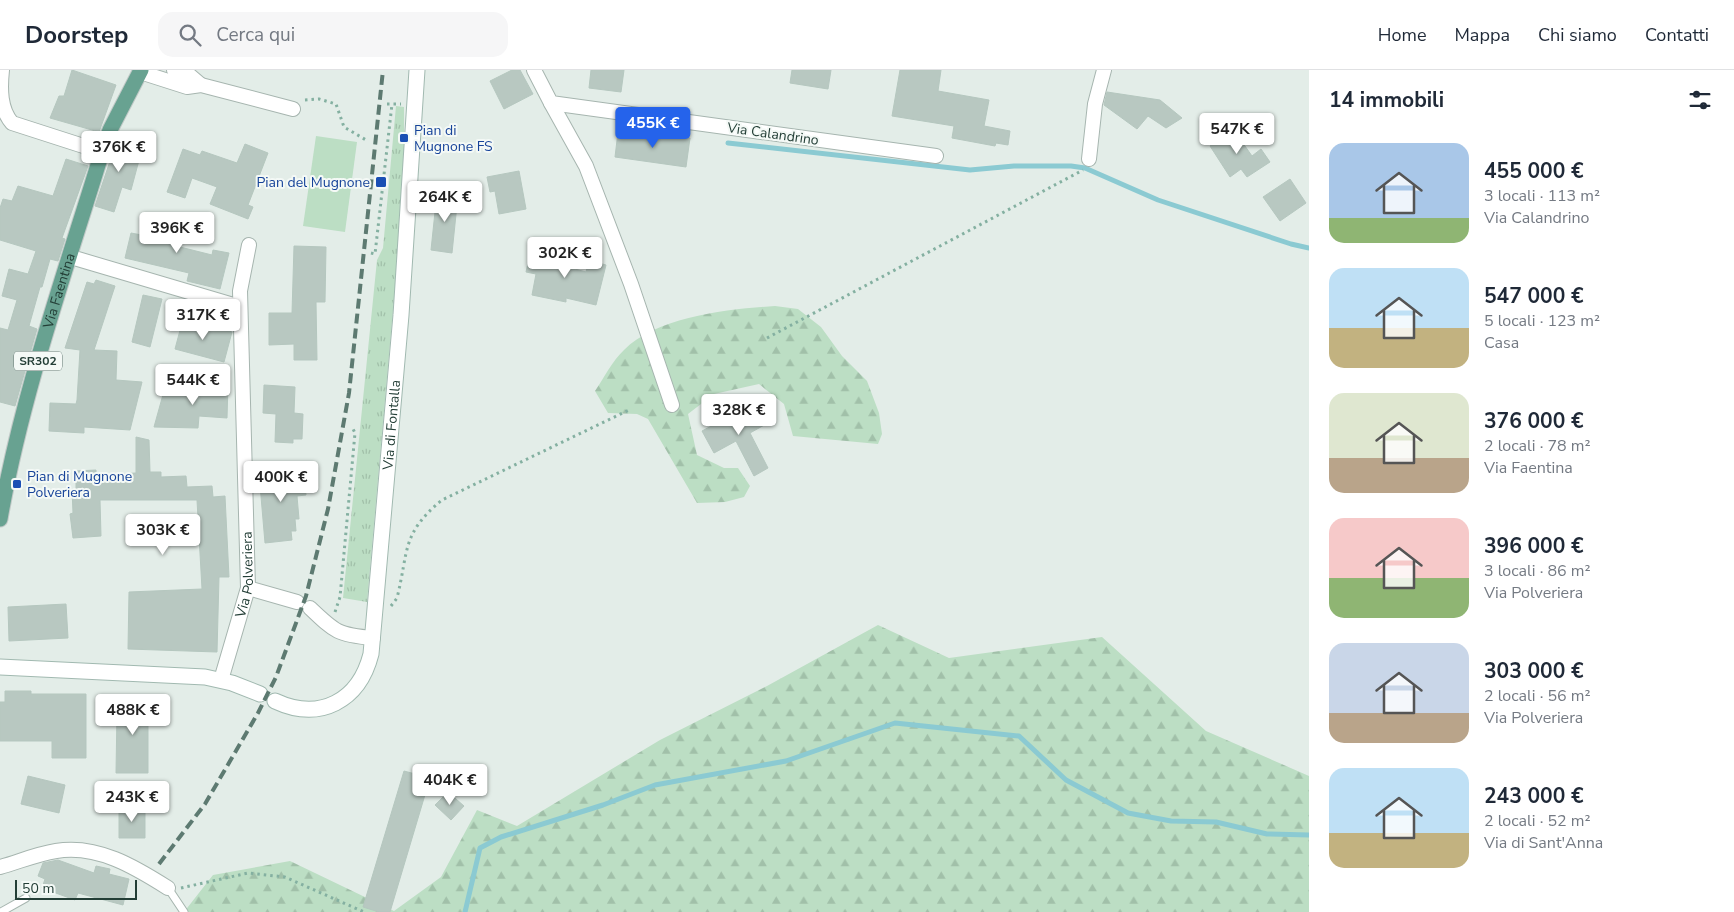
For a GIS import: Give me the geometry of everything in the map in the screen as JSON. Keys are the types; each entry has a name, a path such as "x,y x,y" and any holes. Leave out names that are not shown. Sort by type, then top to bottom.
{"main road":[{"name":"Via Faentina","path":"0,519 12,458 30,387 102,152 110,130 141,71"}],"street":[{"path":"2,70 0,83 1,106 5,116 12,124 102,152"},
{"path":"174,70 188,74 202,85 293,110"},
{"name":"Via di Fontalla","path":"275,701 302,710 315,709 342,700 362,680 369,661 373,638 401,314 417,70"},
{"path":"534,70 586,166 600,199 672,405"},
{"path":"1089,159 1095,104 1104,70"},
{"path":"141,71 187,87 202,85"},
{"name":"Via Calandrino","path":"551,103 936,156"},
{"name":"Via Polveriera","path":"221,680 248,588 240,291 249,245"},
{"path":"71,257 240,307"},
{"path":"248,588 303,605 329,626 345,635 373,638"},
{"path":"0,667 187,676 221,680 260,694"},
{"path":"0,867 56,851 83,850 132,865 168,888"}],"lane":[{"path":"168,888 184,912"},
{"path":"1,912 26,898"}],"path":[{"path":"293,110 301,100 319,99 336,104 344,127 366,140"},
{"path":"387,104 406,105"},
{"path":"372,253 375,254 392,104"},
{"path":"767,338 1083,170 1089,159"},
{"path":"374,614 391,607 397,598 406,548 412,531 423,515 442,500 631,409"},
{"path":"329,626 340,597 355,433 353,429"},
{"path":"168,888 186,888 248,872 285,877 364,912"}],"green space":[{"path":"396,106 404,107 404,138 408,142 367,602 343,598 377,260 383,248"},
{"path":"316,136 357,142 345,232 303,226"},
{"path":"775,306 798,309 821,327 842,356 867,381 879,413 882,434 878,444 793,436 784,404 759,384 714,394 688,414 697,455 724,468 738,468 750,486 744,497 725,502 697,503 648,419 637,414 608,413 595,391 620,354 638,338 655,329 695,316 737,309"},
{"path":"878,625 949,658 1102,637 1206,731 1309,776 1309,912 184,912 213,875 290,861 394,911 441,877 477,810 517,826 660,740 767,686"}],"building":[{"path":"72,70 116,85 99,132 50,118 59,96 64,96"},
{"path":"512,70 520,70 533,94 504,109 490,81"},
{"path":"591,70 624,70 621,92 589,88"},
{"path":"792,70 831,70 828,89 790,83"},
{"path":"900,70 941,70 938,91 989,100 984,126 1010,131 1008,145 996,143 995,146 952,138 954,126 892,116"},
{"path":"1107,92 1160,100 1182,118 1166,128 1148,116 1137,129 1104,105"},
{"path":"1227,127 1237,142 1240,139 1252,156 1261,149 1270,162 1247,177 1241,169 1230,177 1210,146 1218,140 1215,135"},
{"path":"618,132 664,138 665,135 690,138 686,167 615,157"},
{"path":"118,137 134,140 134,144 142,149 131,190 122,187 114,212 95,206"},
{"path":"245,144 268,153 248,205 253,207 248,219 210,204 217,187 192,178 185,198 167,192 183,149 200,155 202,151 237,163"},
{"path":"66,159 88,166 62,238 65,239 58,261 50,259 42,287 40,287 29,326 37,329 15,406 0,402 0,328 8,330 17,300 2,296 9,269 28,274 36,251 0,240 0,208 3,199 12,201 18,186 53,196"},
{"path":"519,171 526,209 499,214 495,191 490,192 487,177"},
{"path":"1290,179 1306,203 1280,221 1263,197"},
{"path":"437,193 458,195 452,253 431,250"},
{"path":"152,216 182,223 176,246 212,255 213,250 229,253 220,289 187,281 189,273 125,258 131,233 147,236"},
{"path":"294,246 326,247 325,302 316,302 317,360 294,360 294,344 269,345 269,313 292,313"},
{"path":"531,250 562,257 560,265 586,272 589,260 606,265 596,305 566,298 566,302 532,295 536,274 526,272"},
{"path":"96,280 115,286 94,350 117,351 116,380 142,382 130,430 84,427 84,433 49,431 50,403 76,404 80,350 65,348 87,282 94,284"},
{"path":"143,295 162,299 150,347 132,342"},
{"path":"183,319 232,332 224,362 175,349"},
{"path":"195,383 228,384 227,418 199,416 198,428 154,427 164,391 194,392"},
{"path":"264,385 295,387 294,413 303,414 302,439 293,439 293,443 275,442 276,414 263,413"},
{"path":"754,403 766,424 750,433 768,468 754,476 736,441 714,453 702,431"},
{"path":"136,437 149,440 150,472 161,472 161,477 186,476 187,487 212,486 213,497 225,496 229,577 219,577 217,652 128,649 129,592 202,589 197,500 100,500 101,536 73,538 70,514 73,513 72,489 76,489 76,471 96,470 96,475 136,473"},
{"path":"303,469 306,495 297,496 299,519 295,519 296,531 291,531 292,540 265,543 259,473"},
{"path":"66,604 68,638 9,641 8,607"},
{"path":"5,691 31,691 31,694 86,694 86,758 52,758 52,741 0,741 0,702 5,702"},
{"path":"122,697 148,697 148,773 116,773 117,712 122,712"},
{"path":"404,771 430,778 390,912 379,912 363,907"},
{"path":"28,776 65,785 59,813 21,804"},
{"path":"448,792 464,806 451,820 435,805"},
{"path":"119,808 145,808 145,838 119,838"},
{"path":"58,860 94,873 96,866 110,869 109,874 129,879 123,905 78,893 75,900 42,888 45,879 38,876 43,863"}],"waterway":[{"path":"728,143 970,170 1014,166 1071,166 1085,168 1158,200 1291,244 1309,248"},
{"path":"465,912 480,848 501,837 603,805 655,785 786,761 895,723 1019,736 1066,780 1128,813 1171,821 1216,822 1267,834 1309,835"}],"railway":[{"path":"159,864 205,804 258,713 276,677 306,596 328,509 349,393 383,70"}],"place":[{"name":"Pian di Mugnone FS","path":"404,138"},
{"name":"Pian del Mugnone","path":"381,182"},
{"name":"Pian di Mugnone Polveriera","path":"17,484"}]}
